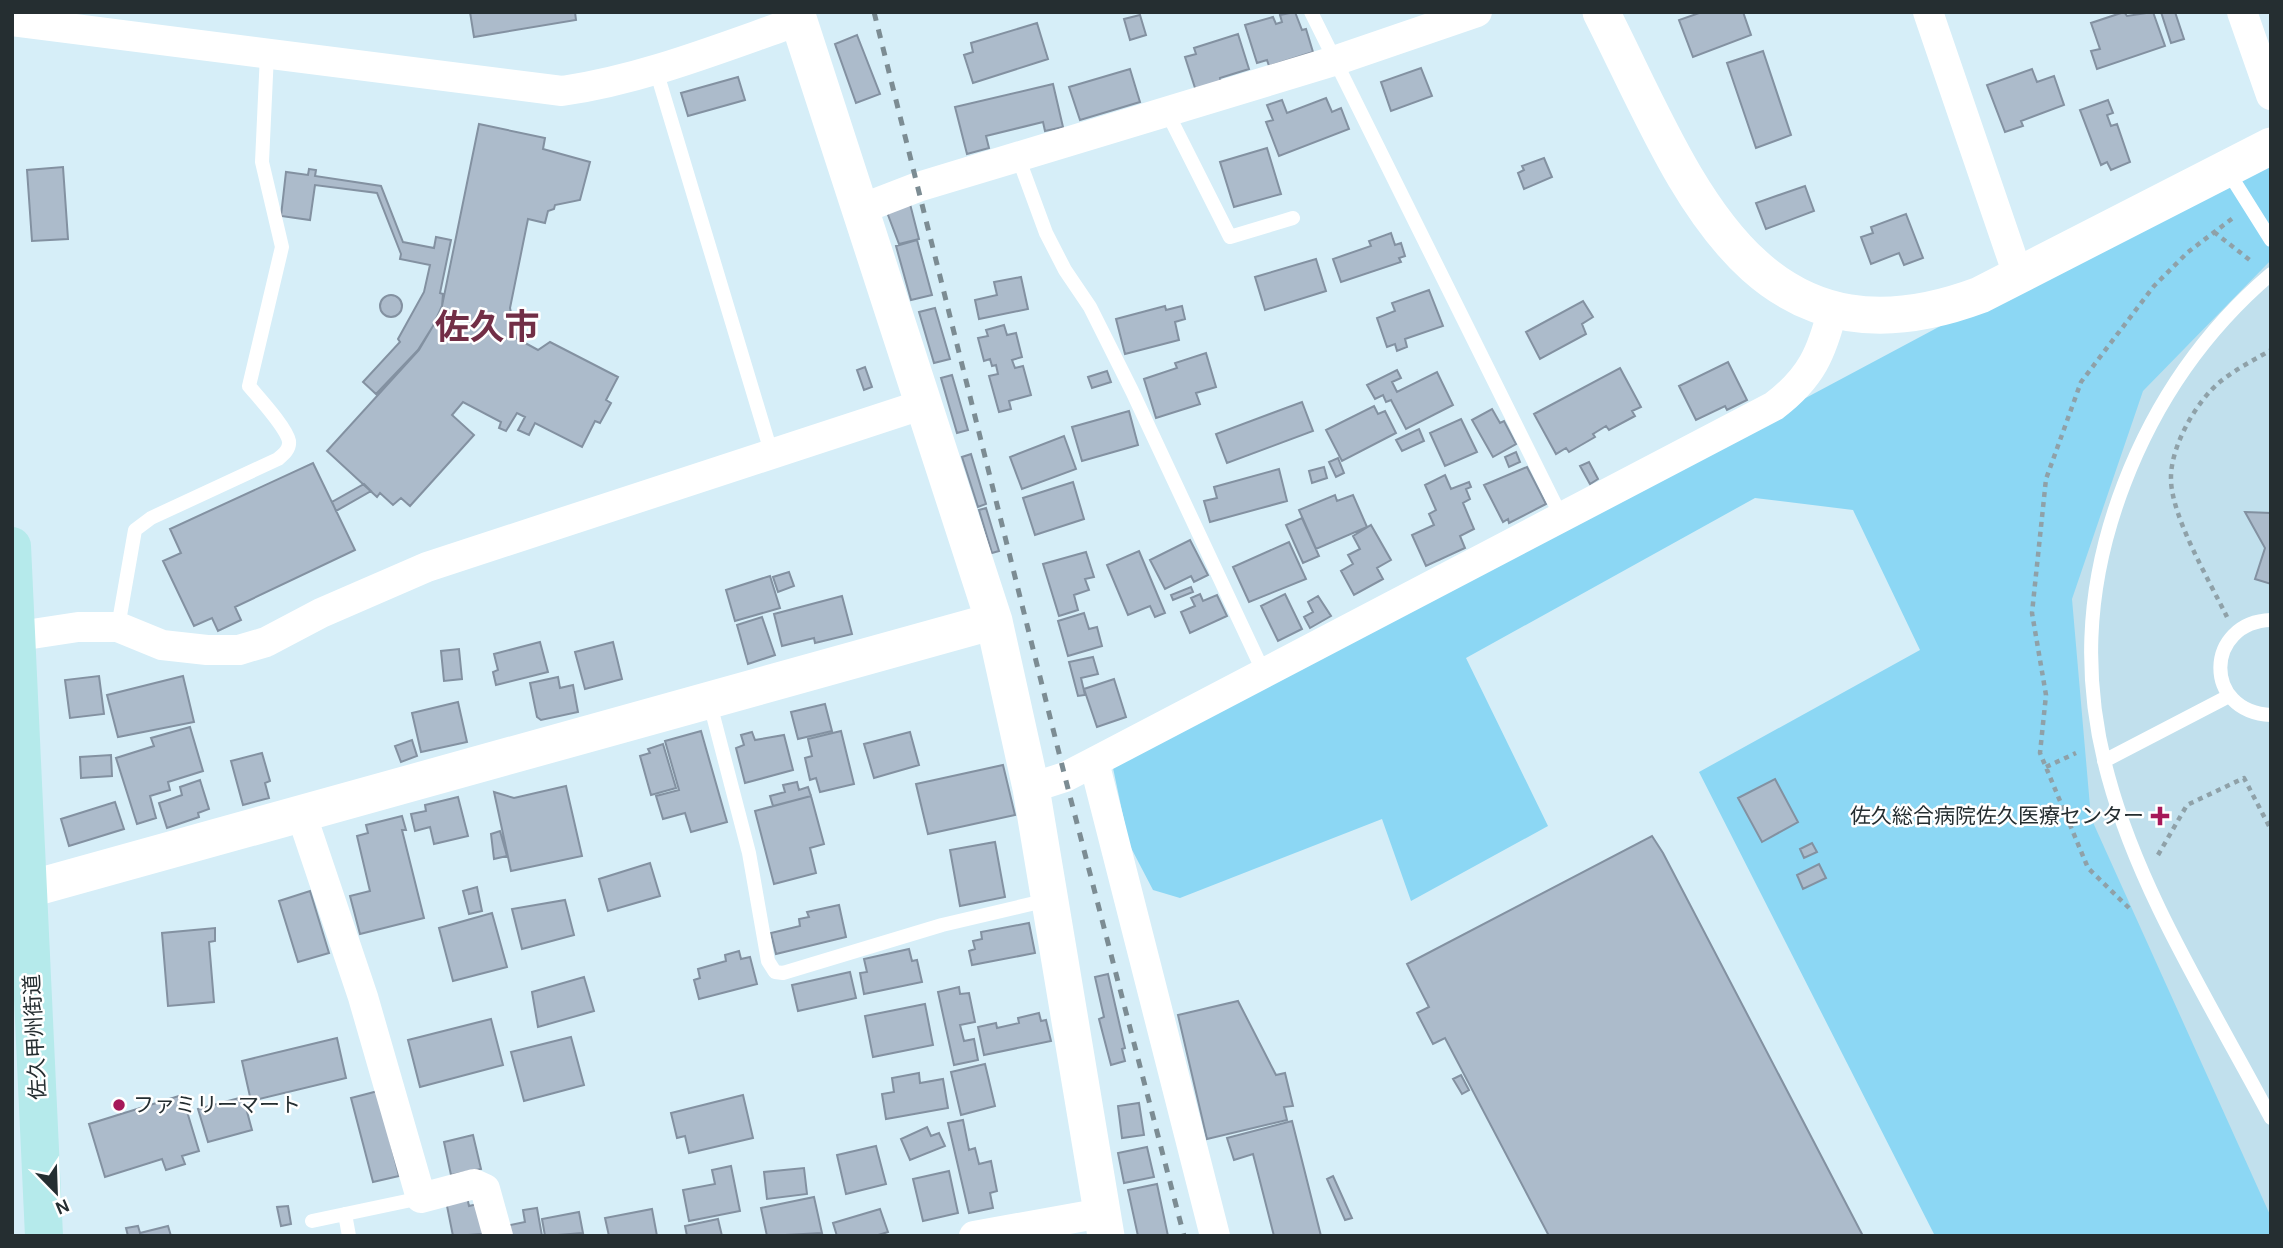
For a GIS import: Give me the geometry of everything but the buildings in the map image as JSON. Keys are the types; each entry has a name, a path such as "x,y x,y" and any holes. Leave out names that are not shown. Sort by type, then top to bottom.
{"main road":[{"name":"佐久甲州街道","path":"12,545 19,636 20,892 44,1236"}],"street":[{"path":"860,209 918,187 1334,61 1477,12"},
{"path":"1601,12 1686,179 1706,214 1728,242 1745,260 1787,290 1833,308 1856,313 1913,313 1951,306 2018,275 2271,146"},
{"path":"1928,12 2018,275"},
{"path":"2242,12 2271,95"},
{"path":"12,21 562,91 608,84 656,70 797,17 994,621 1031,788 1104,1224 974,1236"},
{"path":"1031,788 1057,780 1094,762 1774,406 1805,378 1823,347 1833,308"},
{"path":"19,636 78,627 118,627 162,645 239,650 266,642 321,613 427,567 924,404"},
{"path":"20,892 994,621"},
{"path":"1094,762 1215,1236"},
{"path":"302,813 363,997 421,1198 474,1184 485,1189 498,1236"}],"lane":[{"path":"1311,12 1562,518"},
{"path":"118,627 135,530 151,518 278,459 288,450 289,440 284,430 249,386 282,247 262,162 267,54"},
{"path":"656,70 772,454"},
{"path":"1167,112 1230,237 1293,218"},
{"path":"1018,157 1046,233 1065,270 1090,307 1132,391 1264,673"},
{"path":"2226,168 2271,240"},
{"path":"2271,274 2196,353 2174,382 2151,421 2116,504 2094,585 2090,625 2095,724 2113,801 2153,895 2271,1118"},
{"path":"2271,620 2253,622 2239,629 2228,640 2220,670 2229,696 2243,709 2271,715"},
{"path":"2104,761 2229,696"},
{"path":"709,700 749,853 768,961 775,972 783,973 943,925 1050,900"},
{"path":"312,1221 421,1198"},
{"path":"345,1214 349,1236"}],"path":[{"path":"2214,232 2252,261"},
{"path":"2227,619 2178,508 2170,480 2175,447 2193,415 2219,383 2271,350"},
{"path":"2046,767 2076,753"},
{"path":"2157,855 2187,805 2244,778 2269,826"}],"shaded area":[{"path":"2271,157 2271,260 2143,391 2072,599 2091,818 2271,1217 2271,1236 1935,1236 1699,772 1920,650 1853,510 1755,498 1466,658 1548,826 1411,901 1382,819 1180,898 1153,890 1129,844 1113,768 1948,322"},
{"name":"佐久総合病院佐久医療センター","path":"2271,167 2271,1233 1827,399"}],"railway":[{"path":"874,12 1065,777 1184,1236"}],"place":[{"name":"佐久総合病院佐久医療センター","path":"2160,816"},
{"name":"ファミリーマート","path":"119,1105"}],"district":[{"name":"佐久市","path":"487,327"}]}
